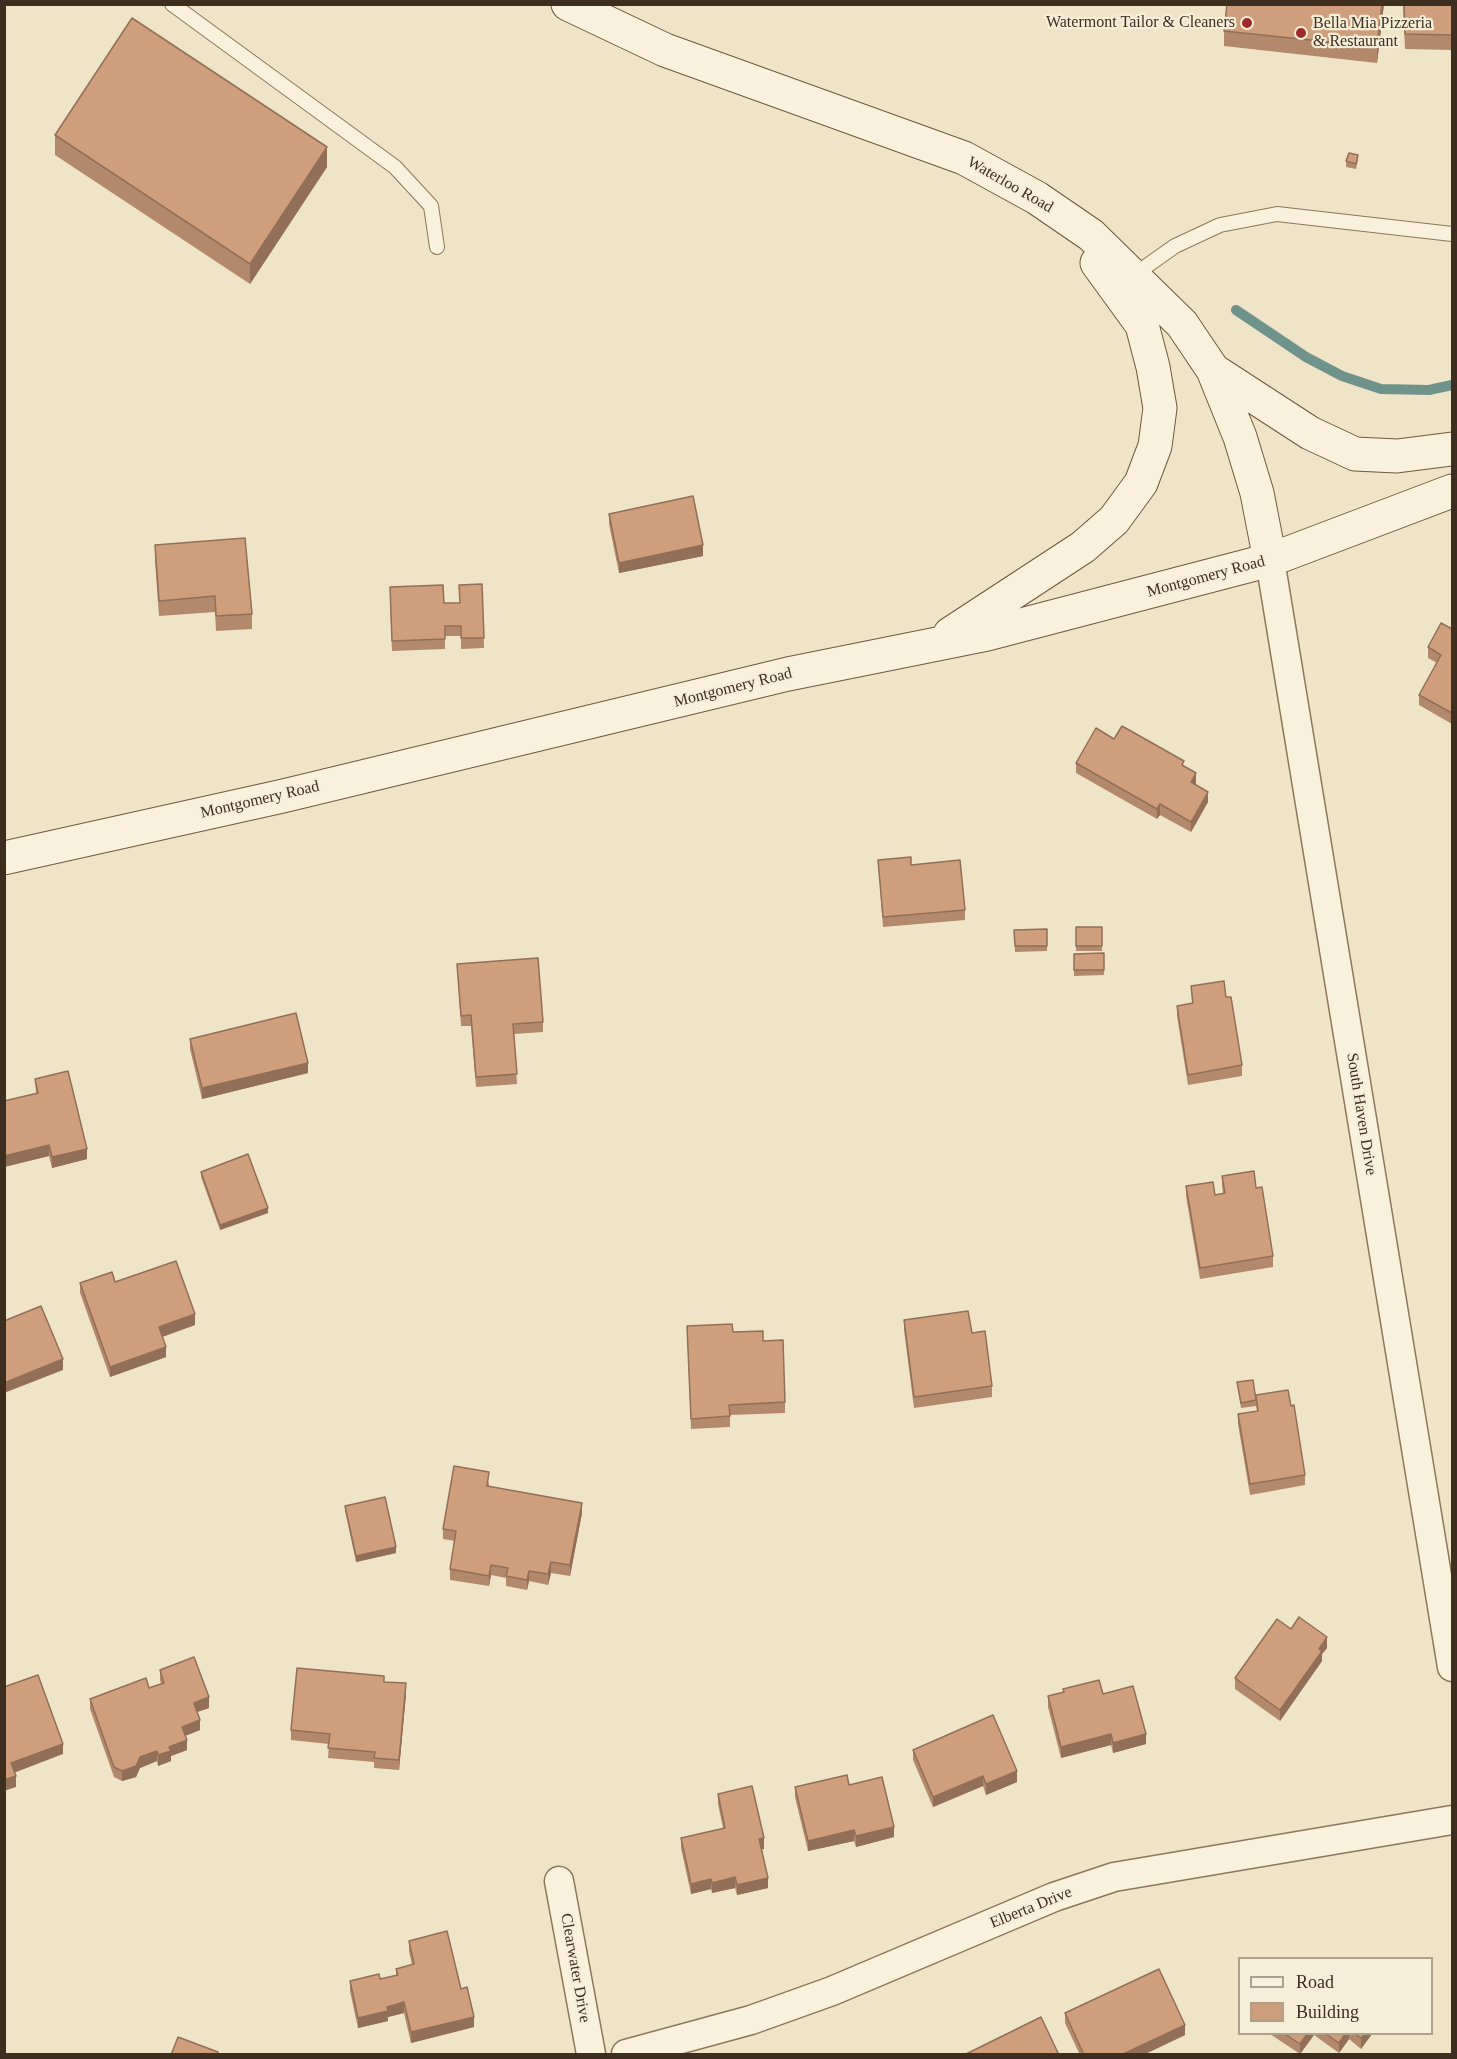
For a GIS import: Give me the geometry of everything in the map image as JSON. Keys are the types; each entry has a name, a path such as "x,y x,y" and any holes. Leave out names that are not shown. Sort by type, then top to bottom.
{"main road":[{"name":"Waterloo Road","path":"568,4 666,50 963,158 1037,198 1091,235 1182,324 1213,370 1240,437 1257,493 1270,560"},
{"path":"938,642 1083,547 1114,520 1141,483 1155,446 1160,408 1153,367 1142,326 1117,287 1089,253 1037,198"},
{"path":"1213,370 1310,433 1355,454 1397,456 1452,449"},
{"name":"Montgomery Road","path":"4,858 283,796 788,674 938,642 987,634 1270,560 1452,491"}],"street":[{"name":"South Haven Drive","path":"1270,560 1452,1667"},
{"name":"Elberta Drive","path":"626,2055 751,2020 832,1991 1054,1897 1114,1877 1452,1820"},
{"name":"Clearwater Drive","path":"559,1881 591,2055"}],"lane":[{"path":"172,4 395,167 431,206 437,247"},
{"path":"1134,275 1175,246 1220,225 1277,214 1452,234"}],"building":[{"path":"1227,4 1382,4 1377,47 1224,31"},
{"path":"1404,4 1452,4 1452,35 1405,34"},
{"path":"132,18 327,147 250,264 55,135"},
{"path":"1349,153 1358,155 1356,164 1346,161"},
{"path":"693,496 703,545 619,563 609,514"},
{"path":"245,538 252,614 216,616 215,596 159,601 155,545"},
{"path":"482,584 484,638 461,638 461,626 445,626 445,639 392,641 390,587 443,585 444,603 460,603 459,585"},
{"path":"1441,623 1452,629 1452,713 1419,695 1441,655 1428,647"},
{"path":"1122,726 1184,761 1182,765 1196,773 1191,782 1208,792 1191,822 1160,804 1157,809 1076,763 1096,728 1114,739"},
{"path":"911,857 911,865 960,860 965,910 883,917 878,860"},
{"path":"1076,927 1102,927 1102,946 1076,946"},
{"path":"1047,929 1047,946 1015,946 1014,930"},
{"path":"1104,953 1104,970 1074,970 1074,954"},
{"path":"538,958 543,1022 513,1024 517,1074 476,1077 471,1015 461,1016 457,964"},
{"path":"1224,981 1226,997 1231,997 1242,1065 1188,1075 1177,1006 1193,1003 1191,986"},
{"path":"296,1013 308,1063 202,1088 190,1039"},
{"path":"68,1071 87,1149 52,1157 49,1145 4,1156 4,1101 38,1093 35,1079"},
{"path":"248,1154 268,1208 220,1225 201,1172"},
{"path":"1254,1171 1256,1188 1262,1187 1273,1256 1200,1268 1186,1186 1213,1182 1215,1195 1225,1193 1222,1176"},
{"path":"176,1261 195,1314 159,1327 166,1347 110,1367 80,1283 112,1272 115,1282"},
{"path":"41,1306 63,1359 4,1383 4,1321"},
{"path":"968,1311 972,1333 985,1331 992,1386 914,1397 904,1320"},
{"path":"732,1324 733,1332 763,1331 763,1341 783,1340 785,1402 729,1405 730,1416 691,1419 687,1326"},
{"path":"1253,1380 1256,1400 1241,1403 1237,1382"},
{"path":"1288,1390 1291,1406 1294,1405 1305,1475 1250,1484 1238,1414 1258,1411 1256,1395"},
{"path":"454,1466 489,1472 487,1486 582,1503 570,1565 551,1562 548,1574 529,1571 527,1580 506,1576 508,1568 491,1565 489,1576 450,1569 456,1531 443,1529"},
{"path":"385,1497 396,1547 356,1556 345,1506"},
{"path":"1299,1617 1327,1637 1319,1649 1322,1651 1280,1710 1235,1678 1277,1619 1291,1629"},
{"path":"194,1657 209,1697 194,1703 200,1720 182,1727 187,1740 169,1747 171,1751 158,1755 157,1751 140,1757 136,1766 122,1771 114,1767 90,1699 146,1678 149,1688 164,1683 160,1670"},
{"path":"297,1668 384,1676 384,1682 406,1683 399,1760 374,1758 375,1752 328,1748 330,1734 291,1730"},
{"path":"38,1675 63,1744 11,1763 16,1776 4,1780 4,1687"},
{"path":"1099,1680 1103,1694 1133,1686 1146,1734 1113,1743 1111,1734 1061,1747 1048,1696 1064,1692 1063,1689"},
{"path":"993,1715 1017,1771 986,1784 983,1776 933,1797 913,1750"},
{"path":"847,1775 849,1785 882,1777 894,1827 856,1836 854,1830 808,1841 795,1787"},
{"path":"752,1786 764,1838 759,1839 768,1878 737,1885 735,1877 712,1883 711,1879 691,1884 681,1838 725,1828 718,1794"},
{"path":"447,1931 461,1989 467,1987 474,2017 411,2032 404,2002 387,2007 388,2011 358,2018 350,1981 379,1974 380,1979 398,1975 396,1969 414,1964 409,1941"},
{"path":"1159,1969 1185,2025 1121,2055 1084,2055 1065,2013"},
{"path":"1041,2017 1059,2055 964,2055"},
{"path":"1286,2035 1306,2035 1300,2044"},
{"path":"1327,2035 1344,2035 1339,2043"},
{"path":"178,2037 218,2052 217,2055 171,2055"}],"waterway":[{"path":"1236,310 1306,357 1342,376 1381,389 1429,390 1452,385"}],"place":[{"name":"Watermont Tailor & Cleaners","path":"1247,23"},
{"name":"Bella Mia Pizzeria & Restaurant","path":"1301,33"}]}
